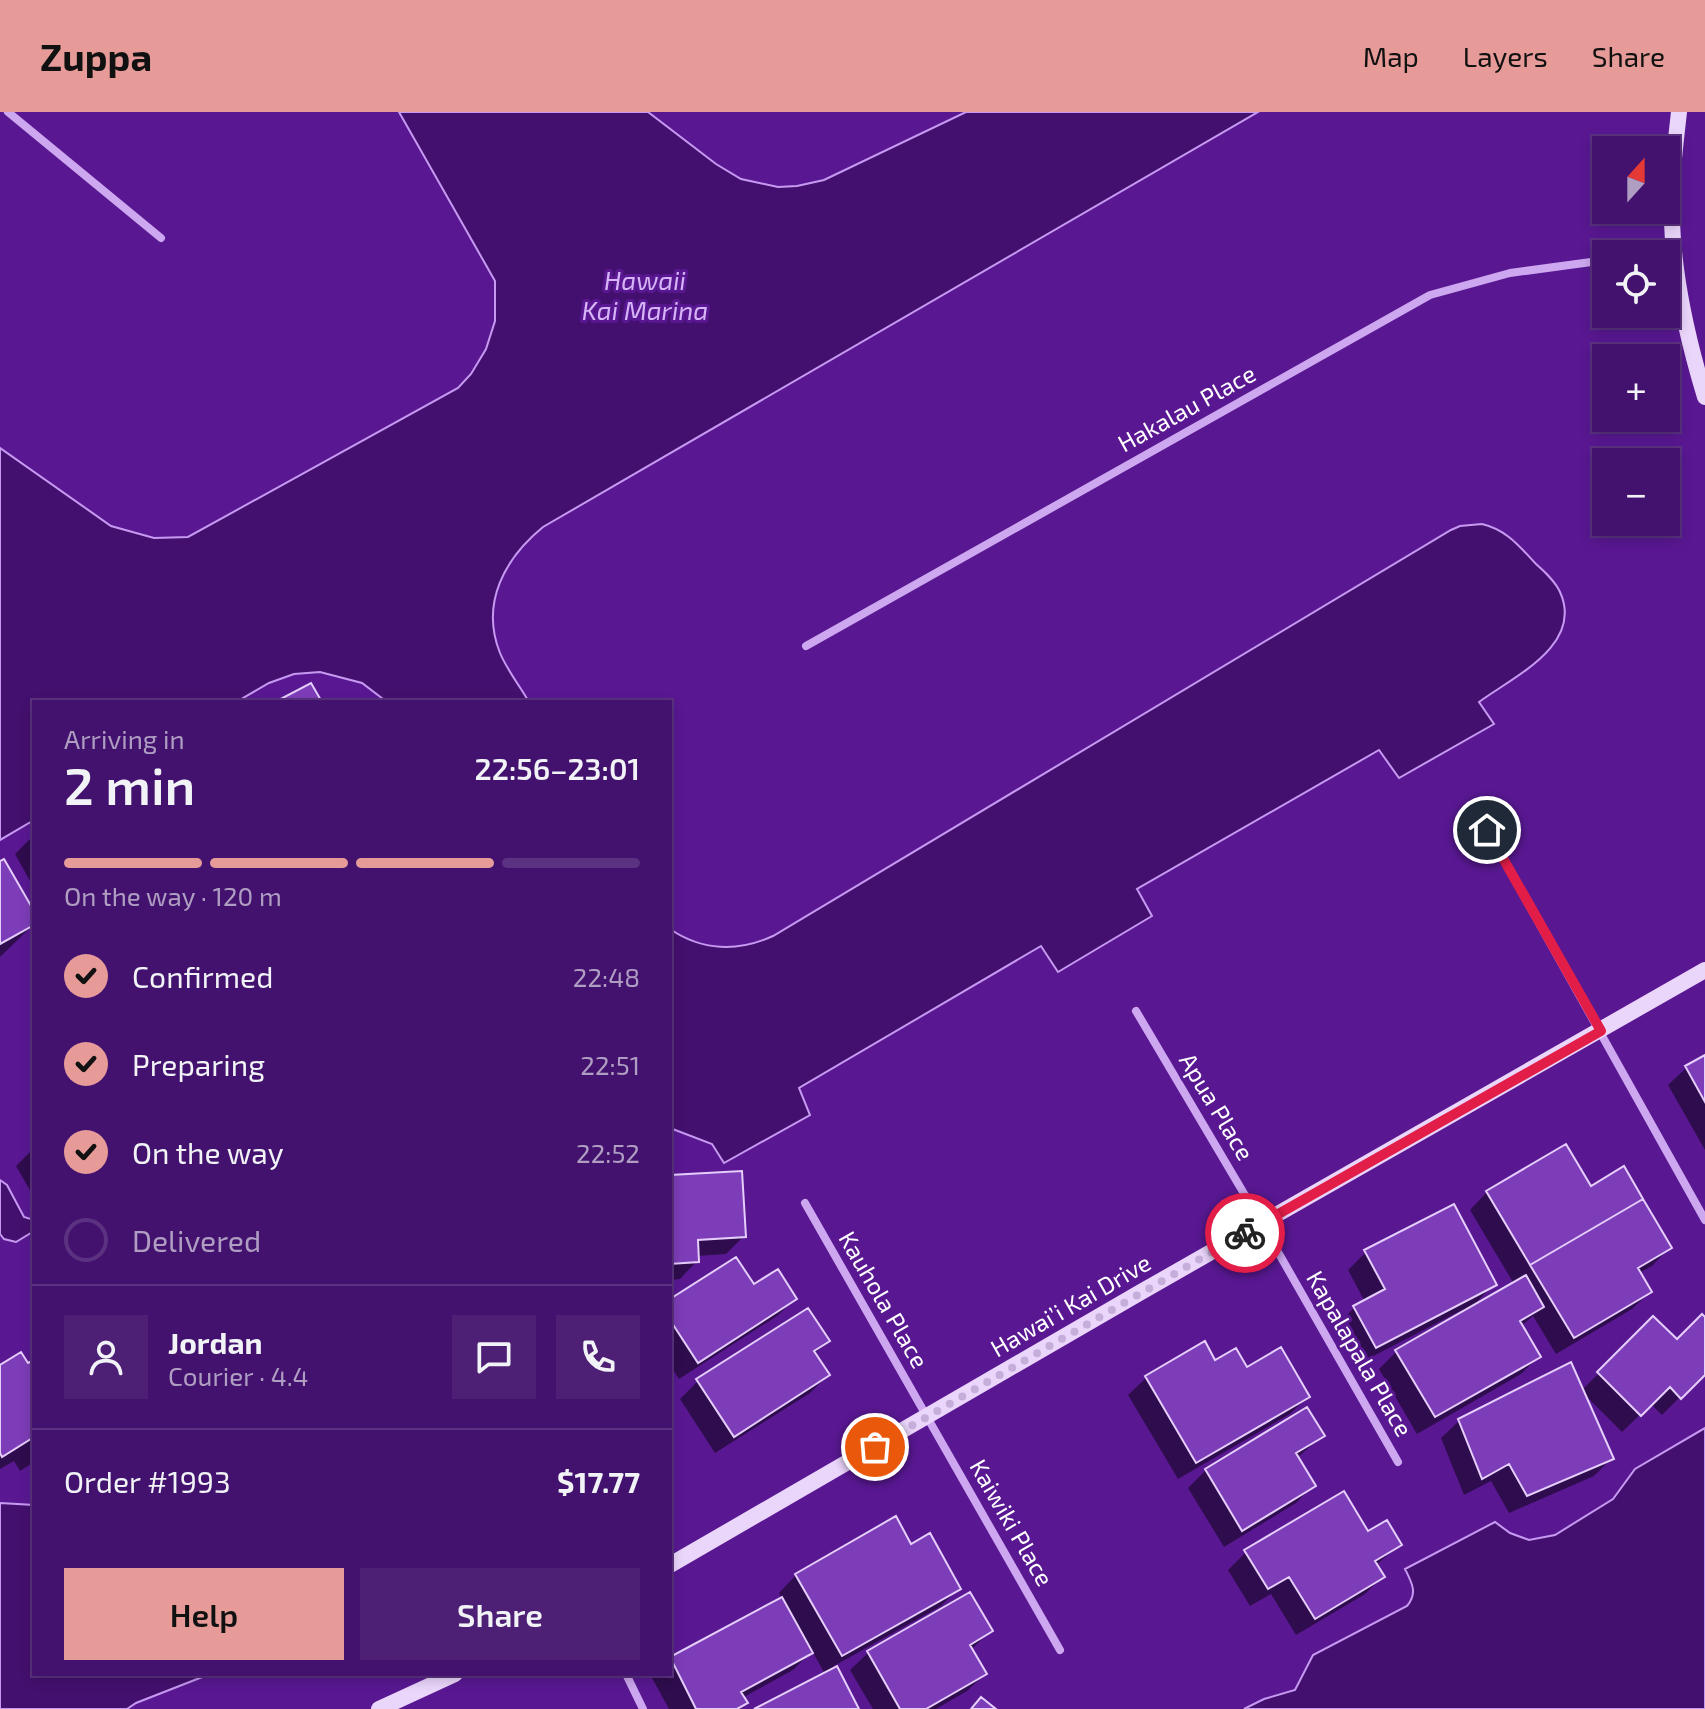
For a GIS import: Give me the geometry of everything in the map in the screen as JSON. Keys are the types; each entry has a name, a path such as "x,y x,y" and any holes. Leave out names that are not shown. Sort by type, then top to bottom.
{"main road":[{"path":"1666,240 1679,112"},
{"path":"1680,308 1705,397"},
{"name":"Hawai’i Kai Drive","path":"672,1564 1705,970"},
{"path":"379,1709 451,1676"}],"street":[{"path":"8,112 161,238"},
{"name":"Hakalau Place","path":"806,646 1430,295 1510,273 1592,262"},
{"path":"1487,830 1705,1220"},
{"name":"Apua Place","path":"1136,1011 1262,1224"},
{"name":"Kauhola Place","path":"805,1203 927,1417"},
{"name":"Kapalapala Place","path":"1262,1224 1398,1462"},
{"name":"Kaiwiki Place","path":"927,1417 1060,1650"},
{"path":"627,1676 643,1709"}],"water":[{"name":"Hawaii Kai Marina","path":"399,112 648,112 716,164 741,179 778,187 824,180 966,112 1258,112 543,527 507,567 495,599 493,617 500,653 528,700 384,700 362,683 320,672 294,674 269,683 239,700 32,700 32,821 0,840 0,448 111,526 154,538 188,537 458,388 486,349 495,321 495,281"},
{"path":"1482,524 1499,530 1512,540 1550,577 1560,592 1565,611 1562,628 1554,644 1541,658 1479,702 1494,724 1399,778 1379,750 1137,889 1152,916 1058,972 1041,946 799,1088 810,1115 724,1163 712,1144 672,1129 672,930 695,942 720,947 747,945 773,936 1460,526"},
{"path":"0,1180 7,1185 24,1217 32,1219 32,1232 16,1242 4,1239 0,1234"},
{"path":"1705,1428 1705,1709 1244,1709 1295,1690 1313,1655 1407,1606 1413,1592 1405,1569 1495,1522 1510,1533 1529,1540 1555,1535 1613,1499 1635,1469"},
{"path":"0,1503 32,1505 32,1676 205,1676 127,1709 0,1709"}],"building":[{"path":"311,683 321,700 279,700"},
{"path":"4,859 32,908 32,926 0,944 0,861"},
{"path":"1705,1055 1705,1102 1685,1066"},
{"path":"1566,1144 1591,1186 1624,1166 1643,1199 1530,1265 1486,1191"},
{"path":"742,1171 746,1237 698,1240 699,1262 672,1264 672,1175"},
{"path":"1643,1199 1672,1248 1638,1268 1652,1292 1574,1338 1530,1265"},
{"path":"1454,1204 1497,1285 1376,1348 1353,1306 1385,1289 1364,1250"},
{"path":"736,1257 754,1284 778,1269 797,1299 698,1363 672,1323 672,1298"},
{"path":"1526,1275 1544,1307 1520,1321 1541,1357 1435,1417 1395,1350"},
{"path":"808,1308 830,1341 814,1351 830,1375 734,1437 696,1379"},
{"path":"1702,1314 1705,1317 1705,1375 1681,1399 1670,1387 1641,1416 1597,1372 1653,1316 1677,1339"},
{"path":"1205,1341 1215,1360 1236,1348 1247,1367 1281,1347 1310,1397 1196,1463 1145,1376"},
{"path":"21,1352 28,1363 32,1361 32,1438 2,1457 0,1453 0,1365"},
{"path":"1571,1362 1614,1459 1527,1496 1509,1464 1482,1479 1458,1419"},
{"path":"1307,1407 1325,1436 1296,1453 1316,1486 1242,1531 1205,1469"},
{"path":"1344,1491 1368,1531 1387,1520 1402,1545 1375,1561 1385,1577 1315,1619 1289,1577 1268,1589 1244,1550"},
{"path":"896,1516 911,1544 930,1533 961,1589 842,1656 795,1574"},
{"path":"970,1592 993,1631 970,1645 987,1674 926,1709 900,1709 867,1651"},
{"path":"782,1597 813,1653 741,1692 748,1703 737,1709 696,1709 672,1656"},
{"path":"837,1666 859,1709 754,1709"},
{"path":"981,1697 996,1709 971,1709"}],"way so far":[{"path":"875,1447 1245,1233"}],"route":[{"path":"1245,1233 1601,1031 1487,830"}]}
